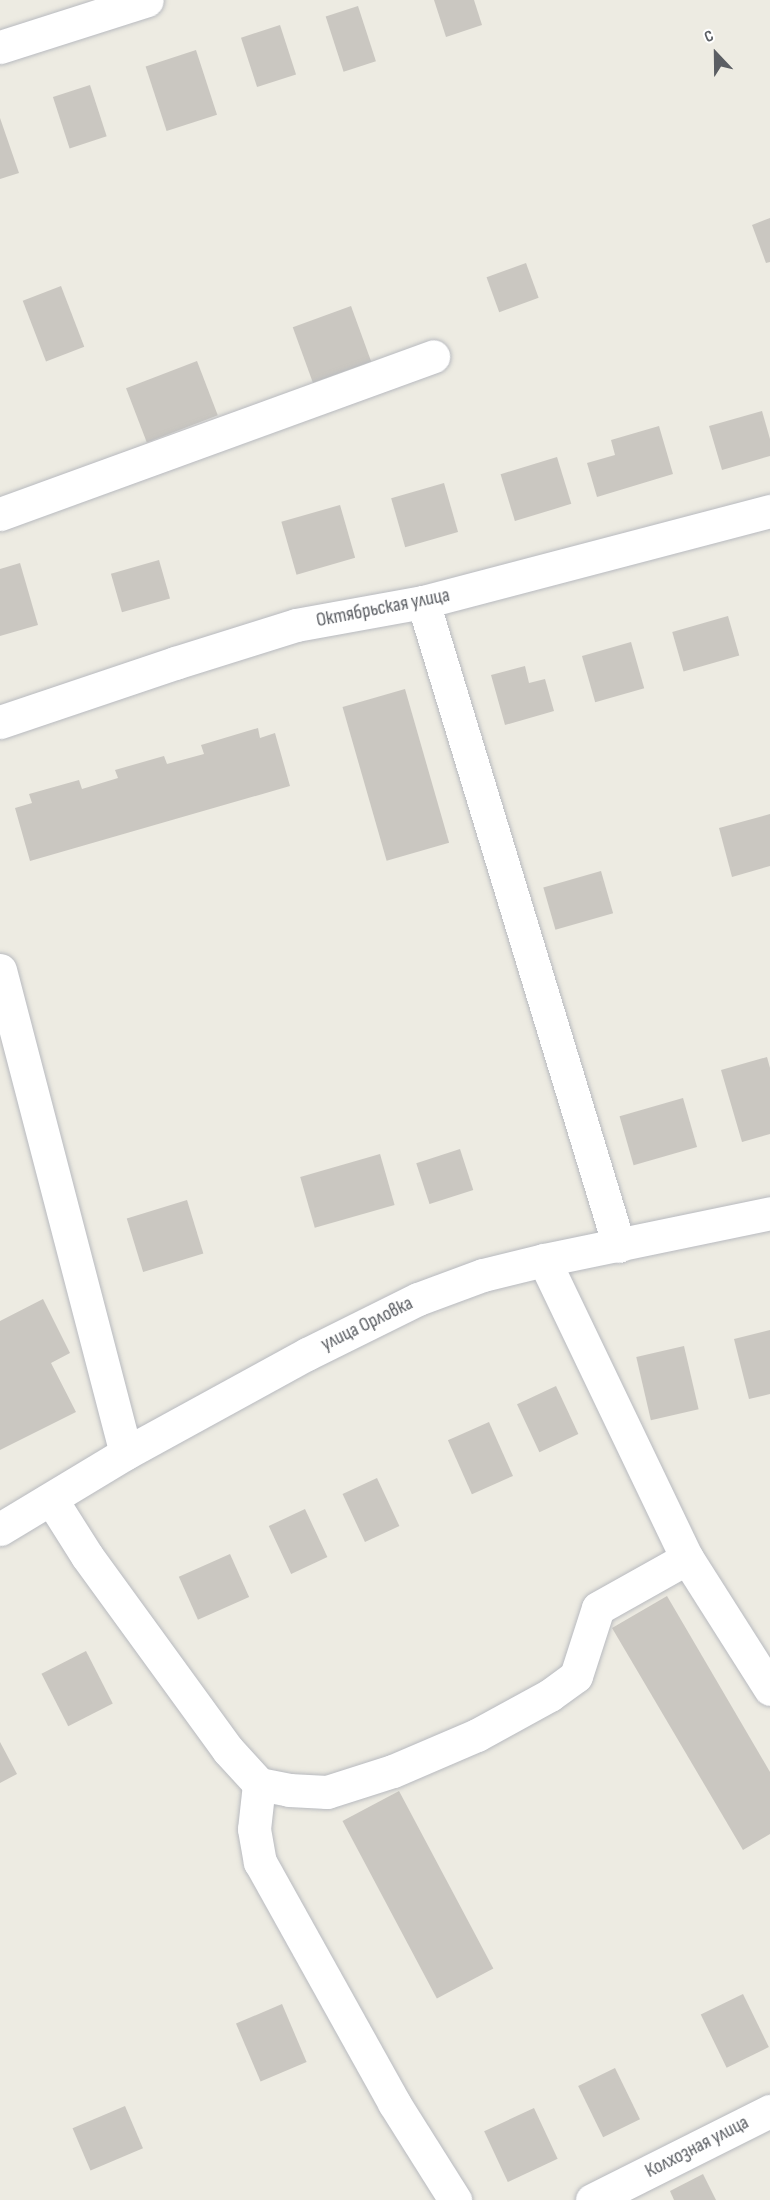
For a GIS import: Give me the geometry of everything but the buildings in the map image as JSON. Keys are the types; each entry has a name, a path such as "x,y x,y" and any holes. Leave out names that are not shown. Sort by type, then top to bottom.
{"street":[{"path":"0,48 147,0"},
{"path":"0,514 433,356"},
{"name":"Октябрьская улица","path":"0,722 175,663 296,626 423,602 770,511"},
{"path":"423,602 619,1245"},
{"path":"0,970 126,1453"},
{"name":"улица Орловка","path":"0,1529 126,1453 307,1354 418,1299 483,1275 544,1260 770,1213"},
{"path":"544,1260 687,1558 770,1689"},
{"path":"51,1499 123,1608 228,1750 259,1784 327,1792 393,1771 477,1735 550,1695 576,1676 598,1608 687,1558"},
{"path":"259,1784 254,1829 260,1862 394,2103 455,2200"},
{"name":"Колхозная улица","path":"592,2200 770,2111"}]}
